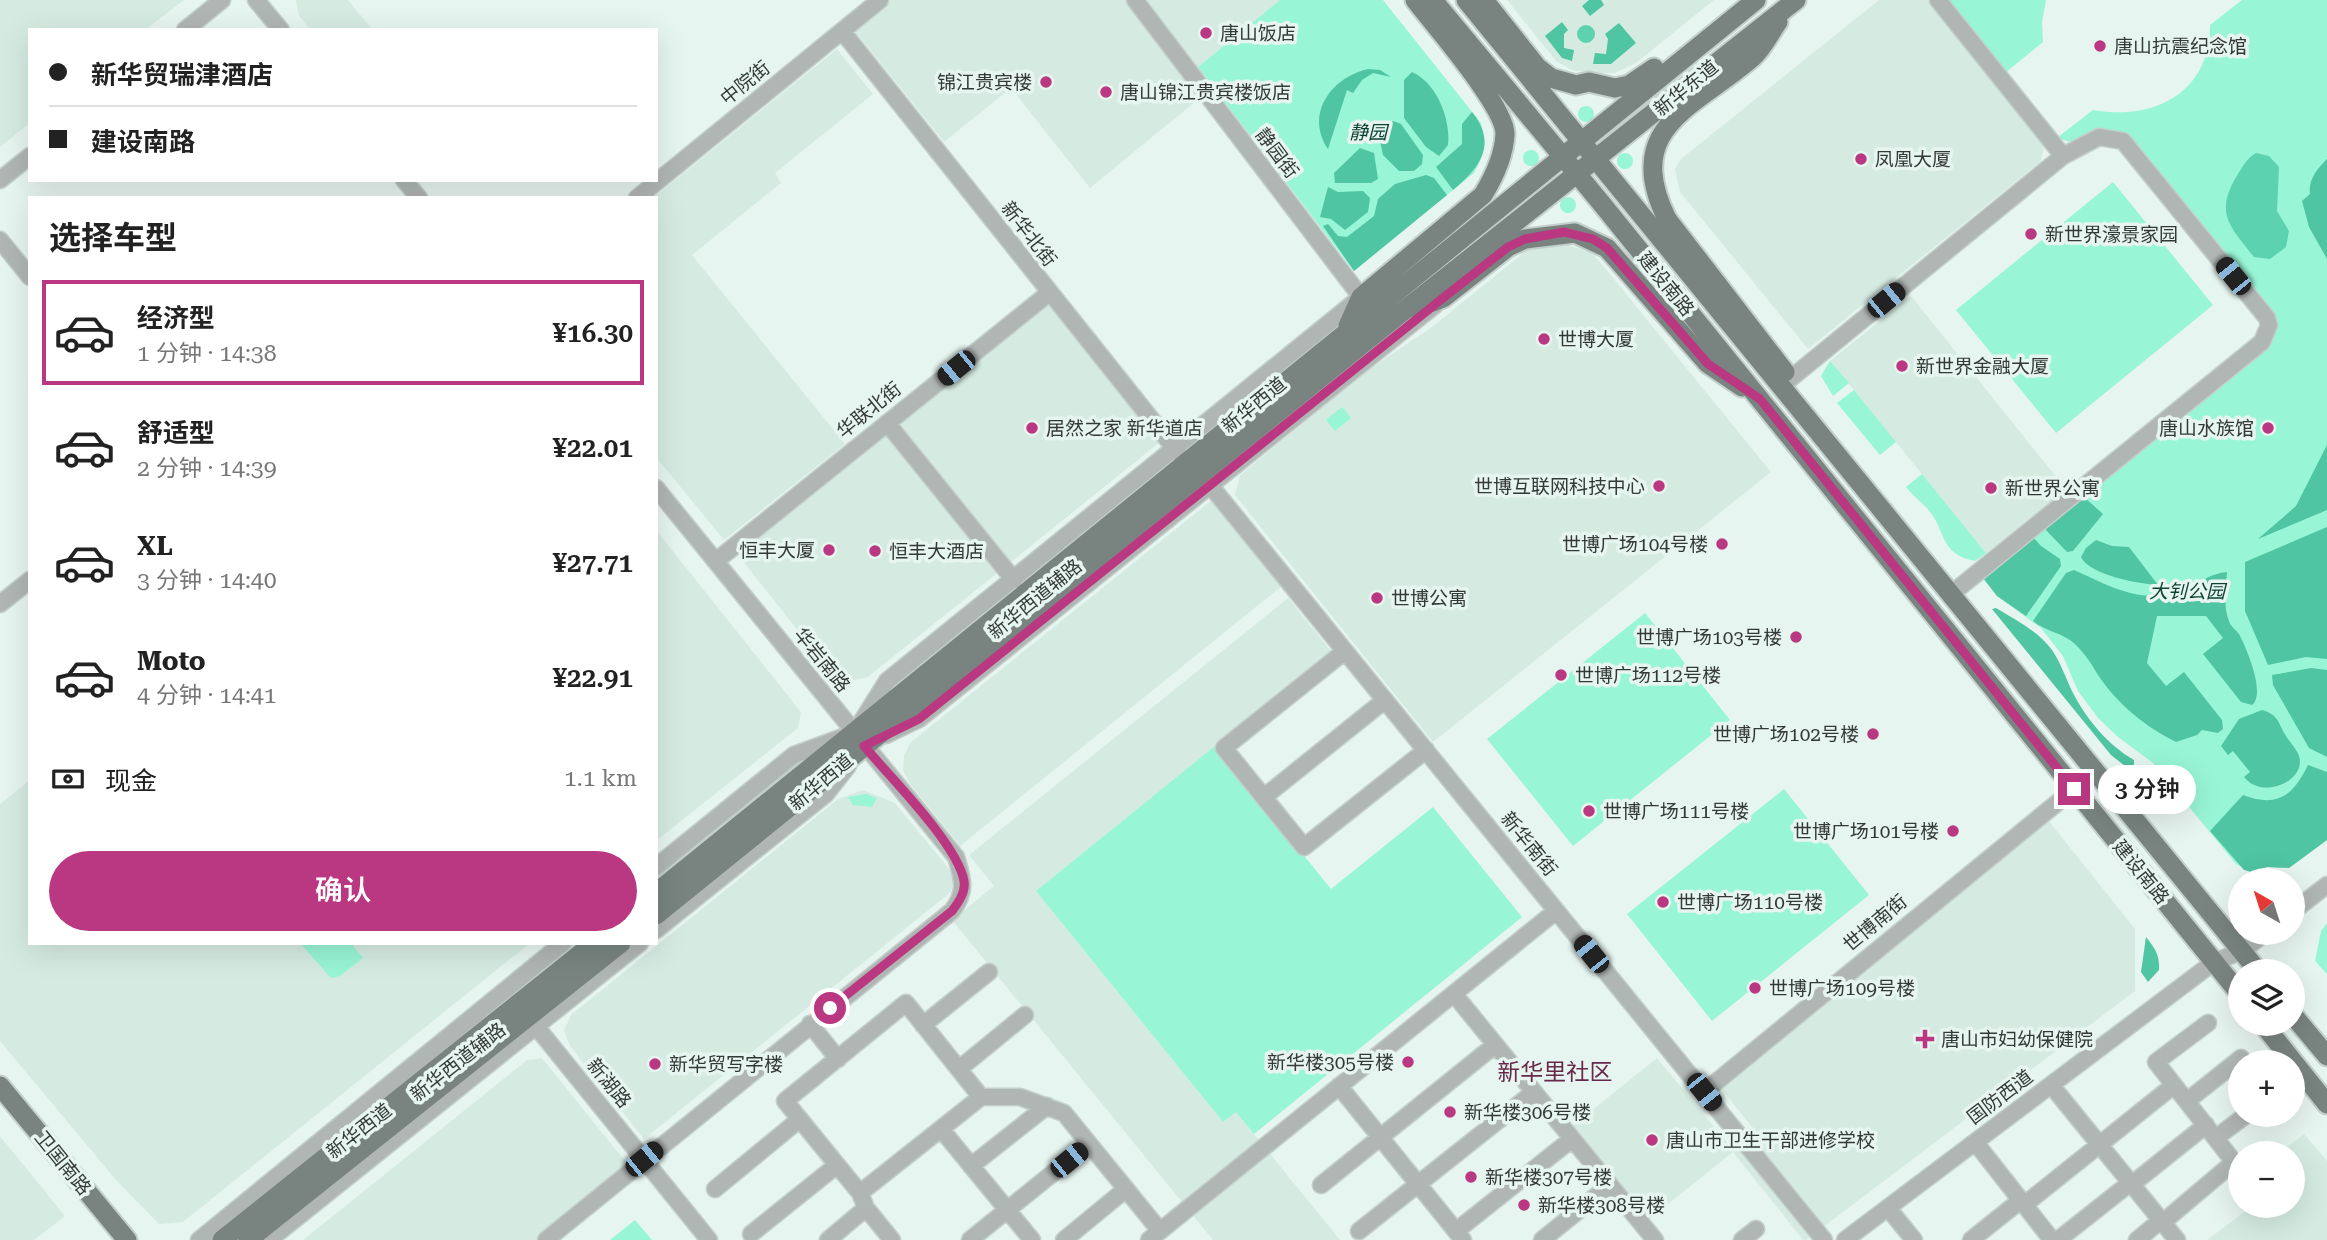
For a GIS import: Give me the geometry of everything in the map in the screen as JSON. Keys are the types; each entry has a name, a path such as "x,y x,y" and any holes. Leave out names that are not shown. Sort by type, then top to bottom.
{"main road":[{"path":"1346,330 1361,297 1483,195 1496,174 1505,134 1494,104 1415,0"},
{"name":"建设南路","path":"1433,0 1760,399 2228,980"},
{"name":"建设南路","path":"1466,0 2248,959"},
{"path":"1484,0 1537,66 1551,78 1576,85 1589,82 1615,88 1642,77 1708,26 1749,6"},
{"path":"1793,3 1756,55 1671,119 1656,149 1652,177 1657,199 1667,219 1790,379 1804,414"},
{"name":"新华东道","path":"1575,175 1793,3"},
{"name":"新华东道","path":"1561,157 1749,6"},
{"name":"新华西道","path":"658,913 1180,454 1346,330 1561,157"},
{"name":"新华西道","path":"658,890 1206,479 1397,316 1575,175"},
{"path":"1397,316 1443,298 1508,247 1525,239 1564,232 1593,239 1607,248 1708,364 1760,399"},
{"name":"新华西道","path":"222,1240 591,945"},
{"name":"新华西道","path":"248,1240 532,1022 619,945"},
{"path":"2305,1030 2327,1056"},
{"path":"2273,1036 2327,1104"},
{"name":"卫国南路","path":"0,1086 127,1240"}],"street":[{"path":"187,28 222,0"},
{"path":"256,0 279,28"},
{"name":"中院街","path":"658,181 880,0"},
{"name":"静园街","path":"1135,0 1361,297"},
{"path":"1938,0 2063,156"},
{"name":"新华北街","path":"842,31 1180,454"},
{"path":"1790,379 2063,156 2099,136 2123,141 2267,318 2267,335 1950,595"},
{"path":"0,180 28,158"},
{"path":"406,182 417,196"},
{"name":"中院街","path":"639,196 657,182"},
{"path":"0,240 28,275"},
{"name":"华联北街","path":"716,561 1049,293"},
{"name":"新华西道辅路","path":"658,928 826,794 859,739 887,681 1180,454 1361,297"},
{"path":"1206,479 1443,298"},
{"path":"887,423 1014,580"},
{"name":"新华南街","path":"1206,479 1824,1240"},
{"name":"华岩南路","path":"658,490 956,857 965,884 961,899 952,911 810,1024"},
{"path":"0,604 28,582"},
{"path":"1345,651 1224,748 1304,847 1426,750"},
{"path":"1264,797 1385,700"},
{"path":"658,865 794,755 859,739"},
{"name":"世博南街","path":"1704,1092 2074,789"},
{"path":"2305,902 2327,886"},
{"path":"828,1240 863,1201 941,1129 981,1097 1020,1097 1064,1113 1126,1189 1154,1235 1556,911"},
{"name":"新华西道辅路","path":"199,1240 561,945"},
{"name":"新华西道辅路","path":"269,1240 532,1022 637,945"},
{"name":"国防西道","path":"1845,1240 2214,962 2242,951 2250,945"},
{"path":"923,1025 989,972"},
{"path":"1454,994 1610,1185 1648,1238"},
{"path":"888,1239 837,1164 785,1101 905,1003 981,1097"},
{"path":"959,1069 1025,1015"},
{"name":"新湖路","path":"532,1022 709,1240"},
{"path":"2137,1240 2232,1167 2232,1157 2156,1062 2208,1023"},
{"path":"546,1240 810,1024 838,1059"},
{"path":"1321,1185 1495,1045"},
{"path":"2187,1101 2228,1068"},
{"path":"2051,1085 2177,1240"},
{"path":"1971,1240 2099,1145 2174,1085"},
{"path":"1339,1086 1460,1236 1572,1139"},
{"path":"1359,1231 1534,1092"},
{"path":"971,1166 1046,1106"},
{"path":"715,1189 800,1119"},
{"path":"1975,1142 2052,1240 2206,1125"},
{"path":"2217,1138 2231,1127"},
{"path":"941,1129 1032,1240"},
{"path":"970,1240 1089,1144"},
{"path":"751,1234 837,1164"},
{"path":"1542,1240 1610,1185"},
{"path":"1064,1240 1126,1189"},
{"path":"1888,1208 1914,1240"},
{"path":"1742,1240 1756,1229"}],"shaded area":[{"path":"0,0 184,0 148,28 28,28 28,125 0,147"},
{"path":"296,0 348,0 371,28 309,28 299,16"},
{"path":"890,0 1126,0 1201,97 1090,188 1011,88 944,142 854,30"},
{"name":"唐山饭店","path":"1146,0 1280,0 1198,67"},
{"path":"1507,0 1714,0 1636,63 1615,73 1590,73 1572,70 1556,61"},
{"name":"凤凰大厦","path":"1879,0 1928,0 2041,137 2044,146 2041,161 1808,349 1680,192 1675,169 1681,159"},
{"path":"1586,25 1592,28 1595,34 1592,40 1586,43 1580,40 1577,34 1580,28"},
{"path":"837,49 873,94 775,173 781,183 692,255 845,444 724,540 658,459 658,196 655,196"},
{"path":"2256,153 2269,156 2279,167 2277,211 2289,231 2286,247 2270,259 2254,257 2232,227 2226,209 2231,187 2247,160"},
{"path":"1562,243 1592,253 1771,472 1433,742 1235,495 1240,475 1365,372 1432,327 1527,250 1535,245"},
{"path":"1911,296 2066,489 1986,553 1830,361"},
{"path":"1050,304 1160,442 868,677 850,681 834,676 738,555"},
{"path":"1212,500 1282,586 960,846 910,784 903,770 904,755 911,742"},
{"path":"658,533 801,712 798,728 658,839"},
{"path":"1288,598 1332,652 1036,891 1223,1122 1236,1112 1340,1240 1213,1240 952,920 994,886 969,855"},
{"path":"28,782 28,945 528,945 183,1222 159,1224 116,1180 0,1041 0,804"},
{"path":"863,790 895,803 954,875 951,892 644,1139 570,1046 564,1030 571,1015 838,799"},
{"name":"唐山市妇幼保健院","path":"2048,820 2135,929 2135,991 1806,1240 1803,1240 1733,1152 1647,1221 1571,1127 1657,1058 1734,1151 1756,1132 1719,1086"},
{"path":"542,1058 629,1166 535,1240 303,1240 527,1060"},
{"path":"2304,1134 2327,1161 2327,1240 2207,1240 2236,1218 2305,1218 2305,1141 2295,1141"},
{"path":"0,1136 65,1216 34,1240 0,1240"}],"green space":[{"name":"静园","path":"1280,0 1383,0 1481,123 1483,148 1474,173 1354,271 1198,67"},
{"path":"1589,0 1601,0 1604,5 1590,16 1582,6"},
{"path":"1946,0 2046,0 2042,22 2043,42 2005,73"},
{"name":"大钊公园","path":"2242,0 2327,0 2327,840 2289,868 2244,868 2236,864 2153,763 2098,718 2078,691 2063,656 2041,628 1997,596 1983,578 2269,345 2275,328 2127,136 2103,131 2072,141 2058,137 2093,110 2137,111 2157,106 2174,97 2189,85 2200,69 2207,49 2210,25"},
{"path":"1562,22 1568,30 1564,34 1564,48 1574,50 1572,61 1562,58 1545,36"},
{"path":"1619,23 1636,43 1611,64 1593,64 1595,53 1606,54 1608,39 1605,34"},
{"path":"1368,69 1380,70 1391,77 1373,73 1362,80 1353,93 1347,90 1328,149 1321,136 1319,123 1326,99 1343,80"},
{"path":"1412,72 1429,85 1445,114 1448,145 1439,156 1426,147 1404,118 1404,80"},
{"path":"1586,106 1592,108 1592,120 1586,122 1580,120 1578,114 1580,108"},
{"path":"1472,112 1480,124 1485,145 1478,164 1453,190 1436,167 1462,144 1462,124"},
{"path":"1393,121 1401,124 1423,155 1422,164 1414,171 1399,171 1383,155 1379,136"},
{"path":"1360,148 1374,153 1378,179 1371,183 1335,183 1334,173"},
{"path":"1531,150 1539,158 1531,166 1523,158"},
{"path":"1625,153 1633,161 1625,169 1617,161"},
{"path":"2327,159 2327,259 2309,227 2302,201 2310,194 2314,175"},
{"path":"1426,175 1434,178 1447,195 1354,271 1323,226 1328,224 1338,236 1347,237 1374,216 1378,199 1395,184"},
{"path":"2113,182 2213,305 2056,433 1956,310"},
{"path":"1328,187 1338,192 1363,191 1370,198 1368,212 1345,230 1331,219 1320,217"},
{"path":"1568,197 1576,205 1568,213 1560,205"},
{"path":"1830,361 1849,383 1833,396 1821,376"},
{"path":"1854,390 1896,442 1880,455 1837,403"},
{"path":"1342,407 1351,418 1335,431 1326,420"},
{"path":"2327,445 2327,510 2258,539 2296,506"},
{"path":"1922,474 1986,553 1975,561 1963,558 1949,547 1930,512 1906,487"},
{"path":"2083,496 2103,514 2073,551 2067,552 2044,528"},
{"path":"2327,527 2327,659 2306,657 2268,665 2245,611 2245,562"},
{"path":"2033,537 2060,559 2061,566 2026,616 1997,596 1983,578"},
{"path":"2096,540 2112,546 2129,547 2158,585 2104,574 2094,569 2081,557 2086,548"},
{"path":"2074,570 2127,592 2154,596 2182,590 2227,572 2227,615 2239,634 2254,671 2257,691 2252,705 2241,702 2203,654 2223,638 2206,616 2157,616 2147,663 2166,686 2184,672 2222,720 2223,729 2218,733 2202,730 2197,735 2176,742 2143,722 2114,696 2075,644 2033,621 2066,573"},
{"path":"1996,608 2026,626 2052,650 2073,693 2092,722 2115,747 2134,760 2134,773 2111,755 1992,609"},
{"path":"1645,613 1730,720 1573,846 1487,739"},
{"path":"2311,668 2327,670 2327,757 2309,748 2273,685 2272,675"},
{"path":"2262,710 2276,718 2299,756 2300,765 2290,780 2272,787 2252,784 2244,777 2250,772 2233,751 2228,755 2221,746 2239,719"},
{"path":"1215,746 1331,889 1433,807 1522,917 1254,1134 1236,1112 1223,1122 1036,891"},
{"path":"2308,765 2327,772 2327,840 2289,868 2242,868 2210,831 2243,795 2255,799 2275,799 2290,792"},
{"path":"1784,789 1869,895 1712,1021 1627,914"},
{"path":"866,794 877,798 872,807 853,805 848,797"},
{"path":"2327,923 2327,974 2315,961 2321,931"},
{"path":"2146,937 2159,960 2159,970 2148,982 2141,972"},
{"path":"302,945 353,945 363,958 340,976 331,978"},
{"path":"635,1220 652,1240 610,1240"}],"place":[{"name":"唐山饭店","path":"1206,33"},
{"name":"唐山抗震纪念馆","path":"2100,46"},
{"name":"锦江贵宾楼","path":"1046,82"},
{"name":"唐山锦江贵宾楼饭店","path":"1106,92"},
{"name":"凤凰大厦","path":"1861,159"},
{"name":"新世界濠景家园","path":"2031,234"},
{"name":"世博大厦","path":"1544,339"},
{"name":"新世界金融大厦","path":"1902,366"},
{"name":"居然之家 新华道店","path":"1032,428"},
{"name":"唐山水族馆","path":"2268,428"},
{"name":"世博互联网科技中心","path":"1659,486"},
{"name":"新世界公寓","path":"1991,488"},
{"name":"世博广场104号楼","path":"1722,544"},
{"name":"恒丰大厦","path":"829,550"},
{"name":"恒丰大酒店","path":"875,551"},
{"name":"世博公寓","path":"1377,598"},
{"name":"世博广场103号楼","path":"1796,637"},
{"name":"世博广场112号楼","path":"1561,675"},
{"name":"世博广场102号楼","path":"1873,734"},
{"name":"世博广场111号楼","path":"1589,811"},
{"name":"世博广场101号楼","path":"1953,831"},
{"name":"世博广场110号楼","path":"1663,902"},
{"name":"世博广场109号楼","path":"1755,988"},
{"name":"唐山市妇幼保健院","path":"1925,1039"},
{"name":"新华楼305号楼","path":"1408,1062"},
{"name":"新华贸写字楼","path":"655,1064"},
{"name":"新华楼306号楼","path":"1450,1112"},
{"name":"唐山市卫生干部进修学校","path":"1652,1140"},
{"name":"新华楼307号楼","path":"1471,1177"},
{"name":"新华楼308号楼","path":"1524,1205"}],"district":[{"name":"新华里社区","path":"1555,1072"}],"route":[{"path":"830,1008 952,911 961,899 965,884 956,857 864,746 919,719 1508,247 1541,235 1574,233 1593,239 1607,248 1708,364 1760,399 2074,789"}]}
